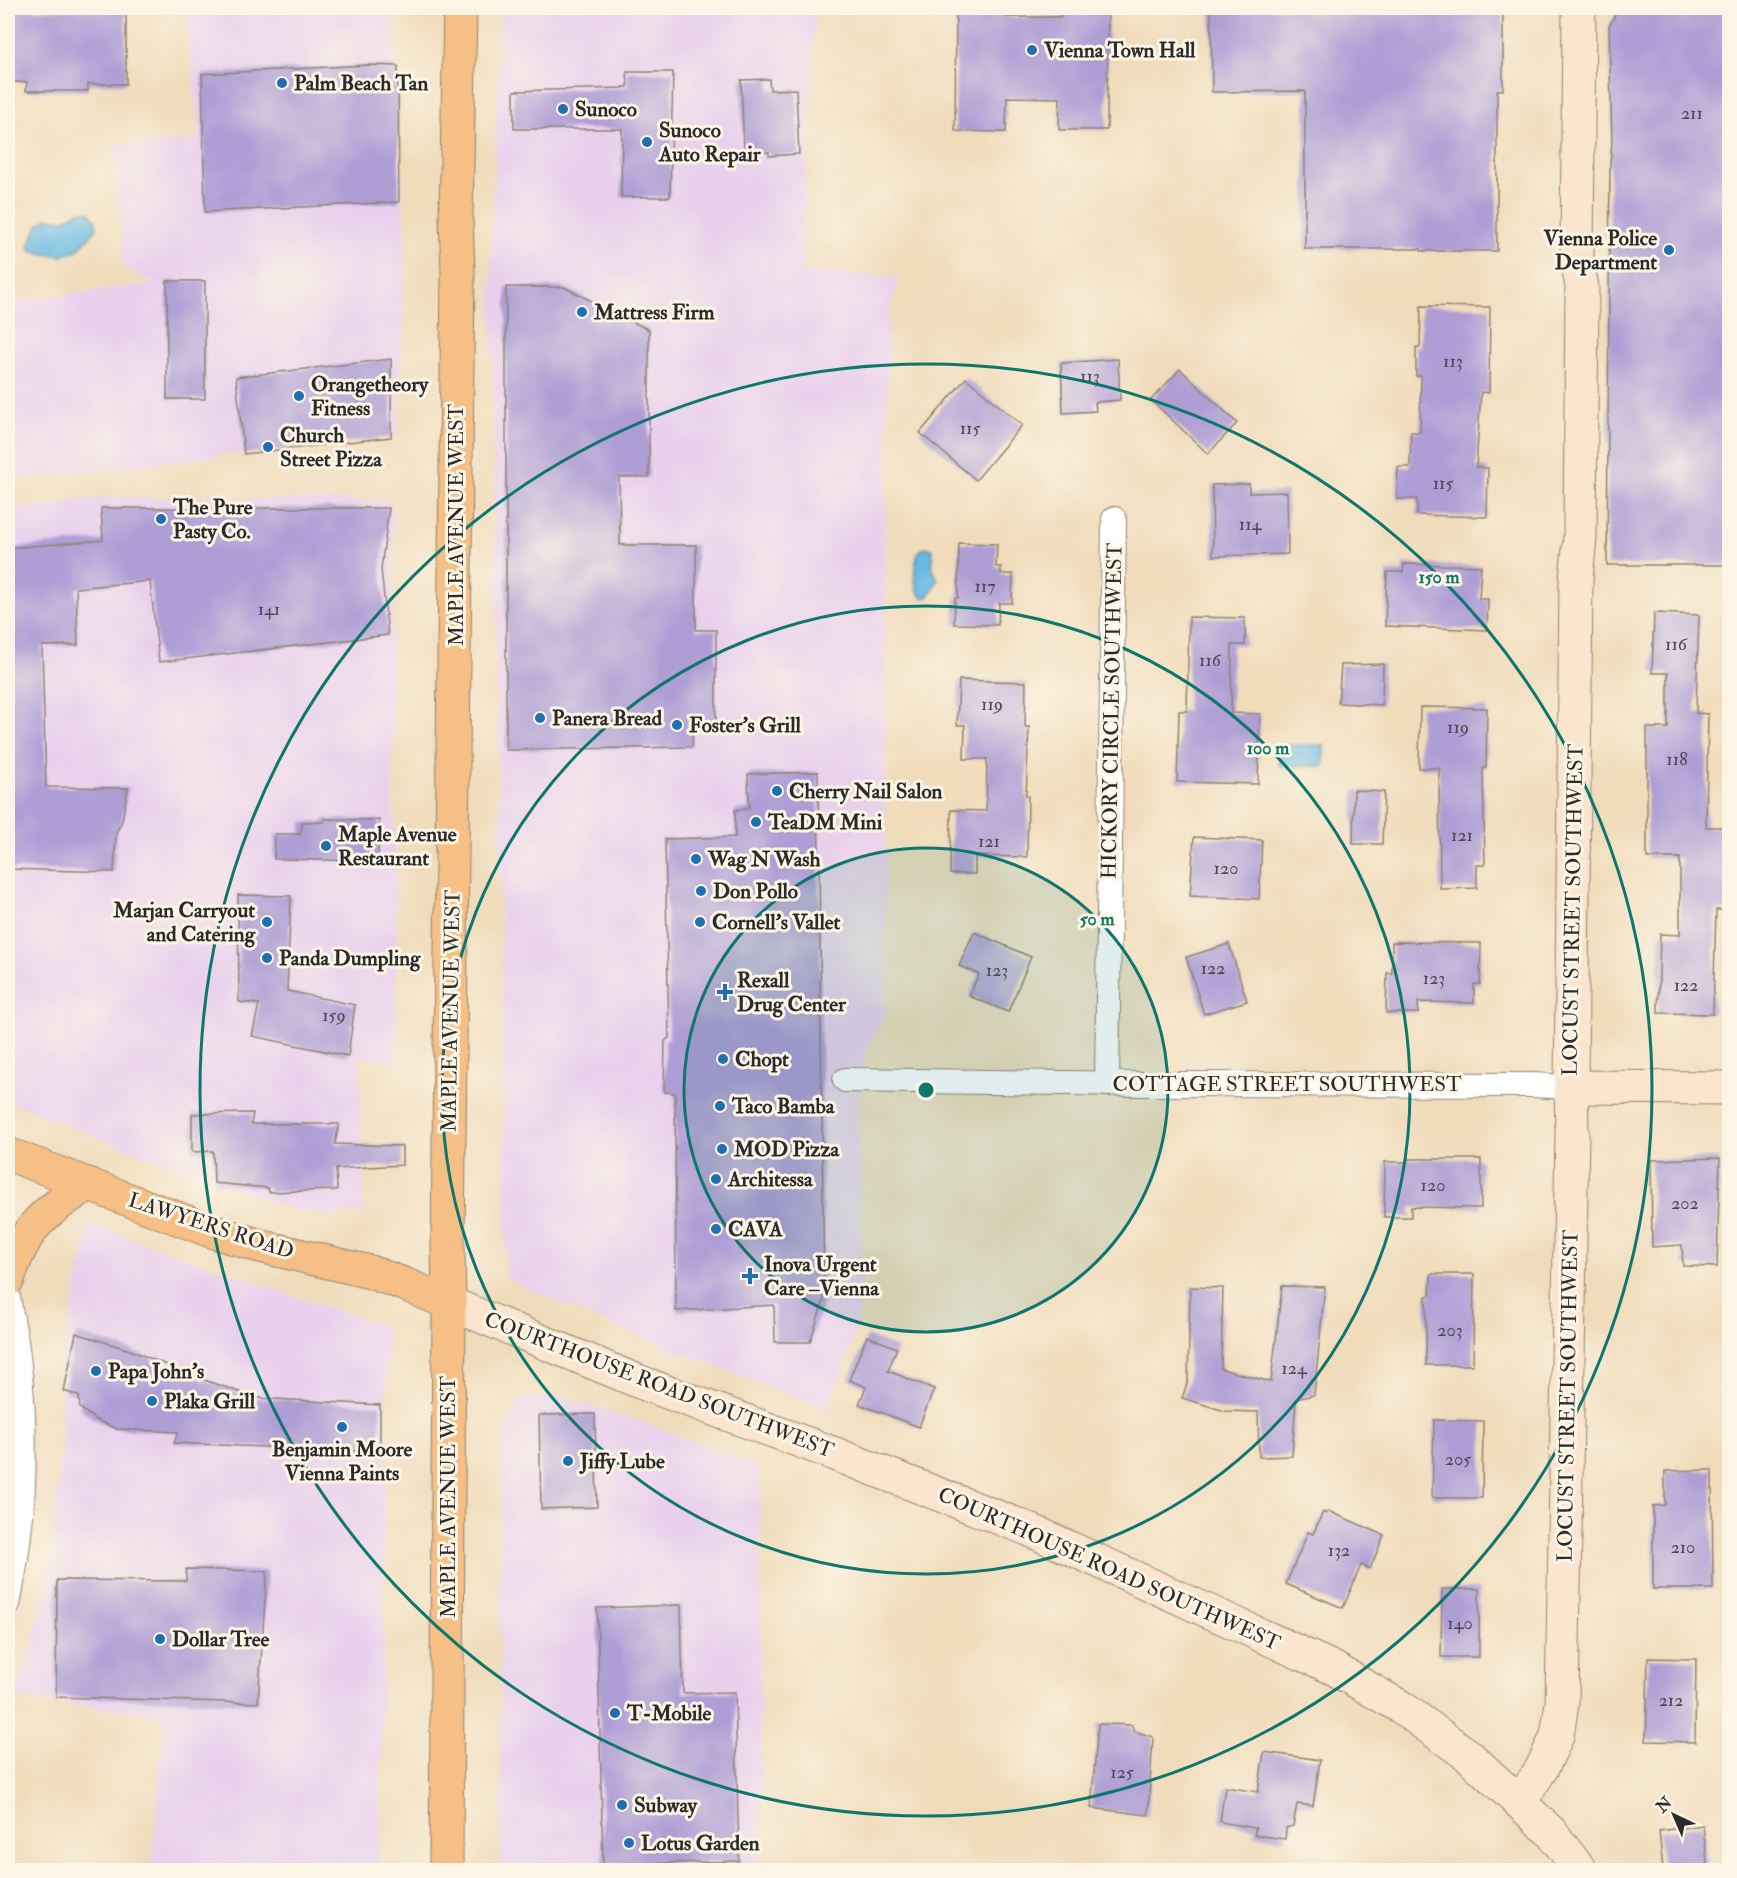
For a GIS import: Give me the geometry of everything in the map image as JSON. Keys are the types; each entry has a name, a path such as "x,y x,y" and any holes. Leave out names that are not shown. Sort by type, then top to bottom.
{"main road":[{"name":"MAPLE AVENUE WEST","path":"446,1870 448,1246 458,271 456,219 460,8"},
{"name":"LAWYERS ROAD","path":"8,1154 211,1231 260,1246 370,1272 449,1303"},
{"path":"8,1279 21,1244 40,1218 88,1184"}],"street":[{"name":"LOCUST STREET SOUTHWEST","path":"1520,1802 1542,1768 1557,1736 1562,1703 1572,1133 1576,579 1580,537 1582,287 1578,260 1579,8"},
{"name":"HICKORY CIRCLE SOUTHWEST","path":"1107,1084 1114,519"},
{"name":"COTTAGE STREET SOUTHWEST","path":"845,1080 1730,1088"},
{"path":"8,1297 18,1354 24,1421 23,1490 16,1565 8,1604"},
{"name":"COURTHOUSE ROAD SOUTHWEST","path":"449,1303 650,1386 1028,1529 1333,1668 1401,1707 1469,1756 1551,1832 1580,1870"}],"shaded area":[{"path":"186,8 394,8 394,57 405,252 398,435 8,480 8,302 154,283 124,268 114,146 199,140"},
{"path":"507,8 815,8 801,271 899,278 889,314 885,569 886,1014 866,1049 858,1106 862,1291 858,1324 828,1409 633,1334 510,1281 506,1273 491,258 500,14"},
{"path":"102,497 393,501 392,784 396,867 397,1063 359,1056 364,1213 327,1215 297,1211 122,1147 8,1101 8,511"},
{"path":"89,1224 387,1328 380,1870 152,1870 164,1715 17,1698 48,1585 62,1448 61,1367"},
{"path":"560,1397 651,1425 760,1468 761,1870 501,1870 500,1576 503,1435 519,1400"}],"water":[{"path":"80,211 90,212 95,219 97,229 76,251 61,256 32,252 29,246 39,224 48,218 64,220"},
{"path":"926,547 932,549 932,567 938,580 928,597 923,598 915,582 915,569 919,551"},
{"path":"1280,745 1324,745 1324,766 1279,766"}],"building":[{"name":"Vienna Town Hall","path":"956,8 1007,8 1007,17 1061,17 1061,10 1108,11 1107,130 1059,130 1060,98 1007,97 1006,132 955,131"},
{"path":"1211,8 1503,8 1503,90 1497,90 1497,251 1305,249 1305,91 1212,92"},
{"name":"Vienna Police Department","path":"1619,8 1730,8 1730,565 1607,565 1612,142 1609,26"},
{"path":"126,9 126,84 88,84 88,91 26,91 27,82 8,82 8,10"},
{"path":"367,65 398,66 399,202 205,212 202,74"},
{"path":"627,72 673,72 670,197 621,197 622,129 514,129 514,91 623,88 628,87"},
{"path":"769,79 770,90 796,89 799,154 769,156 769,152 744,153 741,80"},
{"path":"167,281 205,281 205,399 167,399"},
{"path":"506,287 564,287 649,330 649,477 619,477 620,545 696,545 696,630 716,630 716,721 693,722 692,747 506,750"},
{"path":"1421,306 1490,307 1489,393 1481,392 1476,467 1488,468 1487,517 1417,515 1417,499 1397,499 1398,467 1410,467 1411,432 1420,432 1421,376 1416,376 1416,347 1420,347"},
{"path":"391,359 391,437 244,454 236,377"},
{"path":"1118,359 1120,400 1095,402 1096,411 1063,413 1061,363"},
{"path":"1180,369 1237,423 1208,454 1151,400"},
{"path":"966,378 1022,425 976,480 920,433"},
{"path":"1249,484 1249,493 1287,492 1288,554 1213,556 1212,485"},
{"path":"101,508 389,508 381,569 388,635 159,662 150,581 76,588 78,645 42,646 46,787 128,788 122,821 116,833 114,872 8,869 8,548 103,540"},
{"path":"959,543 997,544 996,567 1001,567 1001,574 1013,574 1012,603 999,603 998,625 954,624 955,598 958,598"},
{"path":"1404,564 1481,566 1479,599 1488,599 1487,630 1385,626 1387,572 1403,572"},
{"path":"1654,613 1699,615 1696,713 1708,714 1706,827 1730,827 1730,910 1716,910 1713,1014 1658,1013 1660,934 1680,935 1680,858 1647,858 1647,728 1668,728 1668,673 1652,673"},
{"path":"1189,617 1245,618 1245,645 1232,645 1231,713 1260,714 1258,784 1177,782 1179,711 1187,711"},
{"path":"1383,664 1382,705 1338,703 1341,665"},
{"path":"959,680 1026,682 1025,727 1029,727 1026,796 1028,796 1027,857 975,856 975,874 950,874 951,810 986,811 987,759 964,759 965,725 957,725"},
{"path":"1420,707 1487,708 1486,768 1483,768 1485,865 1477,865 1477,888 1440,889 1439,768 1419,768"},
{"path":"818,772 824,1299 810,1342 775,1342 774,1305 676,1311 675,1093 664,1092 665,1041 669,1038 665,839 735,837 735,810 749,809 748,774"},
{"path":"1354,790 1384,792 1382,844 1353,844"},
{"name":"Maple Avenue Restaurant","path":"324,819 379,820 378,861 274,859 275,834 301,834 302,822 324,822"},
{"path":"1194,837 1262,840 1259,899 1190,896"},
{"path":"238,895 291,896 287,991 355,1005 348,1056 252,1036 259,1004 239,1002"},
{"path":"974,932 1031,957 1008,1012 969,996 979,974 959,966"},
{"path":"1392,942 1481,943 1480,984 1474,984 1474,1003 1418,1002 1418,1013 1386,1013 1387,973 1392,973"},
{"path":"1229,944 1247,1001 1204,1014 1186,957"},
{"path":"253,1113 251,1124 339,1124 335,1144 402,1146 402,1165 336,1169 337,1190 269,1192 268,1188 214,1183 213,1151 192,1152 192,1114"},
{"path":"1720,1158 1717,1267 1683,1266 1682,1245 1652,1247 1651,1160"},
{"path":"1407,1159 1481,1159 1481,1208 1411,1207 1411,1217 1384,1217 1385,1162 1407,1162"},
{"path":"1431,1274 1474,1274 1473,1365 1426,1365 1426,1296 1430,1295"},
{"path":"1282,1286 1325,1287 1314,1395 1296,1399 1292,1456 1259,1457 1258,1412 1225,1411 1182,1398 1188,1381 1190,1287 1223,1288 1221,1369 1271,1382"},
{"path":"76,1333 130,1350 201,1379 257,1398 380,1405 380,1452 174,1443 178,1432 117,1429 96,1420 80,1408 79,1396 64,1391"},
{"path":"867,1336 897,1348 888,1371 934,1389 919,1427 859,1404 866,1387 849,1380"},
{"name":"Jiffy Lube","path":"595,1414 597,1507 541,1509 539,1415"},
{"path":"1434,1420 1483,1421 1482,1498 1432,1498"},
{"path":"1712,1470 1713,1589 1653,1589 1653,1506 1665,1505 1665,1471"},
{"path":"1328,1511 1384,1535 1370,1569 1361,1565 1343,1608 1286,1584 1308,1532 1313,1534 1323,1512 1327,1514"},
{"name":"Dollar Tree","path":"186,1569 267,1571 258,1703 56,1697 57,1580 186,1581"},
{"path":"1442,1589 1479,1589 1479,1657 1441,1657"},
{"path":"681,1605 683,1693 735,1692 739,1861 603,1865 597,1608"},
{"path":"1648,1658 1696,1659 1695,1742 1646,1741"},
{"path":"1098,1724 1132,1725 1134,1731 1153,1737 1148,1815 1091,1808"},
{"path":"1264,1752 1320,1760 1313,1806 1297,1804 1293,1826 1286,1828 1285,1839 1254,1835 1256,1828 1220,1822 1225,1787 1258,1792"},
{"path":"1703,1825 1708,1870 1663,1870 1659,1831"}],"place":[{"name":"Vienna Town Hall","path":"1032,50"},
{"name":"Palm Beach Tan","path":"282,83"},
{"name":"Sunoco","path":"563,109"},
{"name":"Sunoco Auto Repair","path":"647,142"},
{"name":"Vienna Police Department","path":"1669,250"},
{"name":"Mattress Firm","path":"582,312"},
{"name":"Orangetheory Fitness","path":"299,396"},
{"name":"Church Street Pizza","path":"268,447"},
{"name":"The Pure Pasty Co.","path":"161,519"},
{"name":"Panera Bread","path":"540,718"},
{"name":"Foster's Grill","path":"677,725"},
{"name":"Cherry Nail Salon","path":"777,791"},
{"name":"TeaDM Mini","path":"756,822"},
{"name":"Maple Avenue Restaurant","path":"326,846"},
{"name":"Wag N Wash","path":"696,859"},
{"name":"Don Pollo","path":"701,891"},
{"name":"Marjan Carryout and Catering","path":"267,922"},
{"name":"Cornell's Vallet","path":"700,922"},
{"name":"Panda Dumpling","path":"267,958"},
{"name":"Rexall Drug Center","path":"725,992"},
{"name":"Chopt","path":"723,1059"},
{"name":"Taco Bamba","path":"720,1106"},
{"name":"MOD Pizza","path":"722,1149"},
{"name":"Architessa","path":"716,1179"},
{"name":"CAVA","path":"716,1229"},
{"name":"Inova Urgent Care –Vienna","path":"750,1276"},
{"name":"Papa John's","path":"96,1371"},
{"name":"Plaka Grill","path":"152,1401"},
{"name":"Benjamin Moore Vienna Paints","path":"342,1427"},
{"name":"Jiffy Lube","path":"568,1461"},
{"name":"Dollar Tree","path":"160,1639"},
{"name":"T-Mobile","path":"615,1713"},
{"name":"Subway","path":"622,1805"},
{"name":"Lotus Garden","path":"629,1843"}]}
